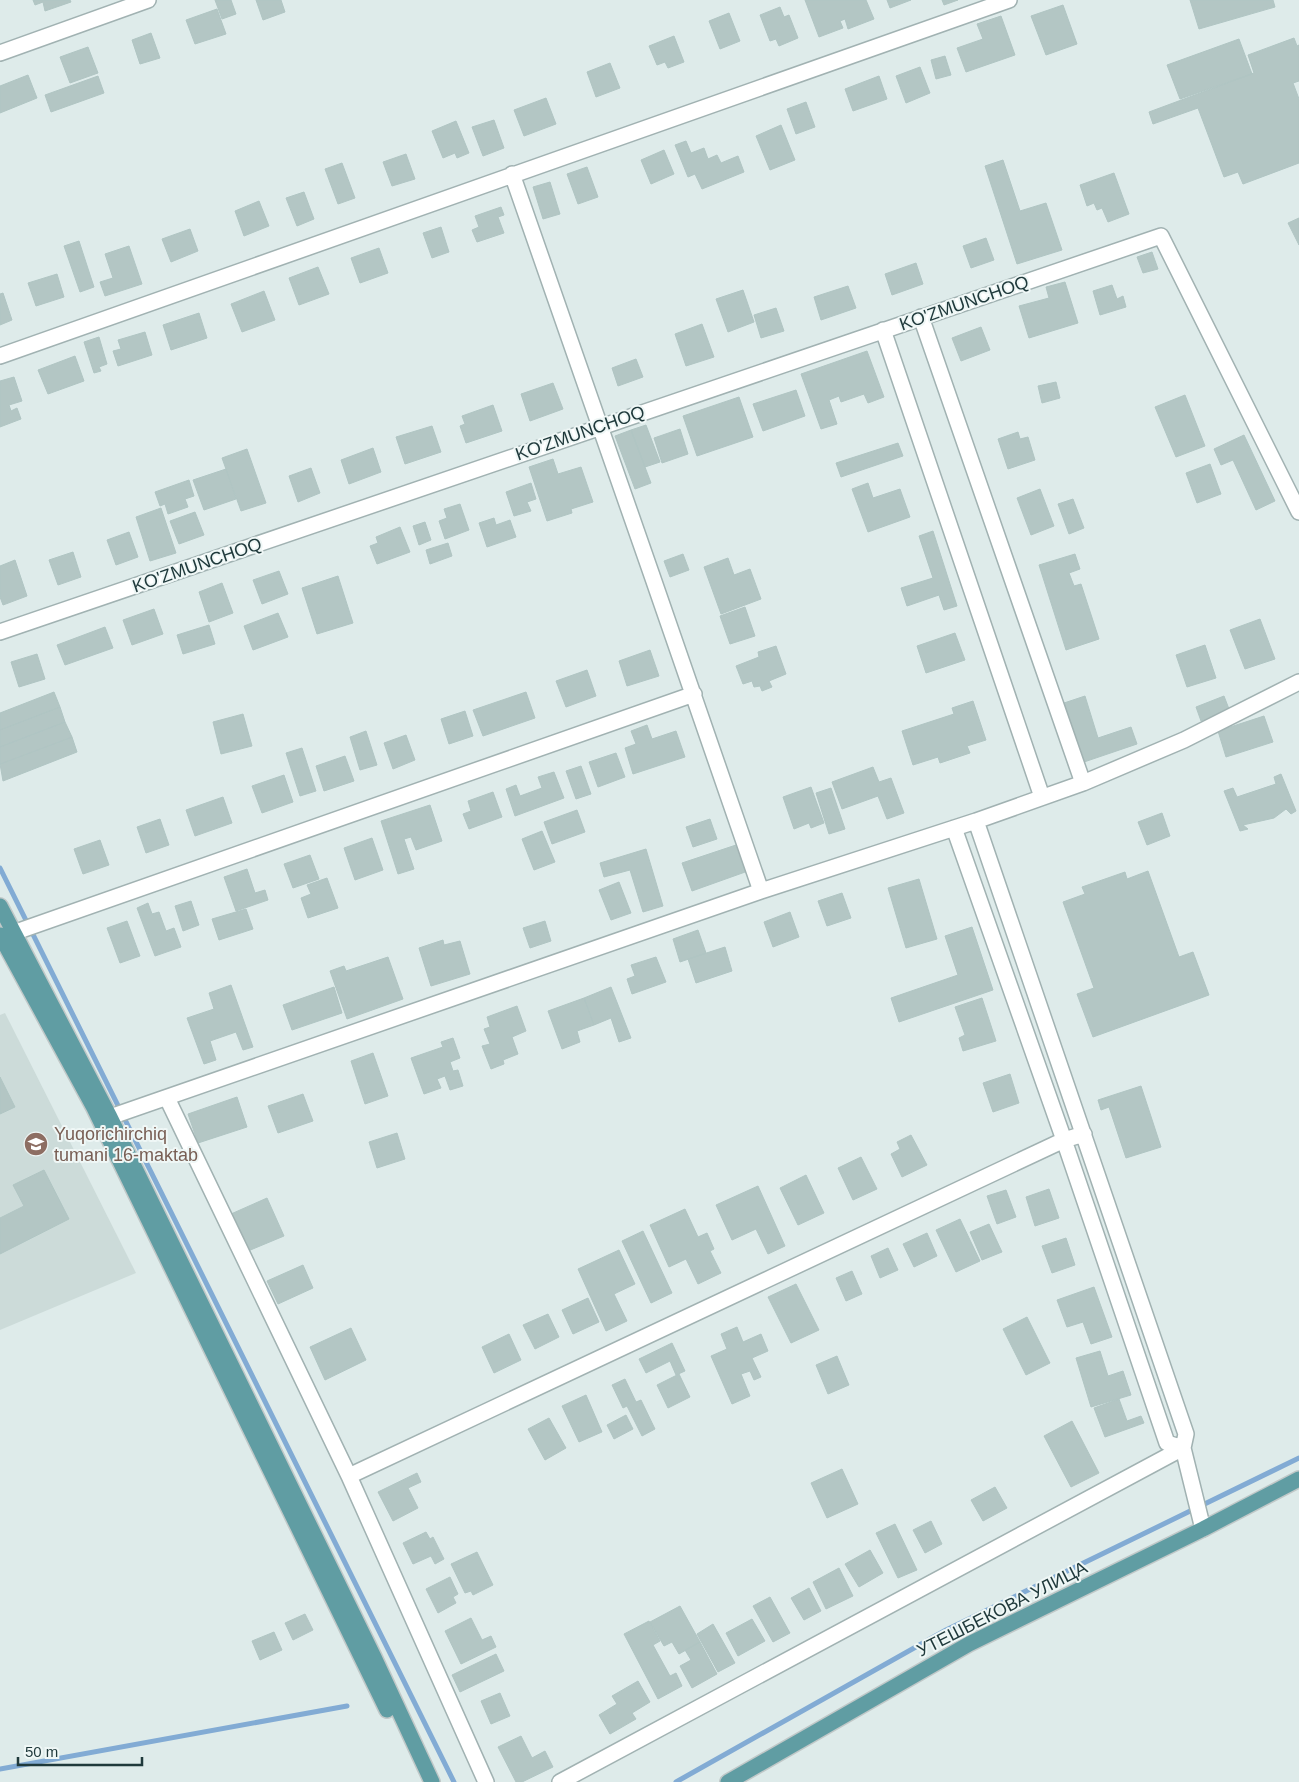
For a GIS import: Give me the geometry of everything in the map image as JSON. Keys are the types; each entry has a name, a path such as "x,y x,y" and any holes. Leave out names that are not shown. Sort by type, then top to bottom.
{"main road":[{"path":"0,906 111,1117 370,1648 432,1782"},
{"path":"13,932 94,1108 423,1782"},
{"name":"УТЕШБЕКОВА УЛИЦА","path":"728,1782 969,1644 1203,1529 1299,1479"}],"street":[{"path":"0,53 148,0"},
{"path":"0,356 1009,0"},
{"path":"512,174 598,427 694,694 761,891"},
{"name":"KO'ZMUNCHOQ","path":"0,632 1161,236 1299,512"},
{"path":"921,317 1083,783"},
{"path":"883,330 1042,797"},
{"path":"111,1117 761,891 976,821 1083,783 1184,740 1299,682"},
{"path":"13,932 694,694"},
{"path":"976,821 1186,1434 1183,1448 1203,1529"},
{"path":"954,828 1064,1140 1167,1443 1183,1448"},
{"path":"167,1098 349,1476 486,1782"},
{"path":"349,1476 1064,1140 1084,1134"},
{"path":"560,1782 1183,1448"}],"shaded area":[{"name":"Yuqorichirchiq tumani 16-maktab","path":"5,1013 136,1273 0,1330 0,1015"}],"building":[{"path":"33,0 70,0 71,2 45,11 43,2 35,5"},
{"path":"215,0 231,0 236,14 222,19"},
{"path":"256,0 281,0 285,12 263,20"},
{"path":"805,0 866,0 874,19 848,29 845,19 840,21 843,28 819,37"},
{"path":"887,0 911,0 890,8"},
{"path":"942,0 958,0 944,5"},
{"path":"1190,0 1273,0 1275,7 1199,29"},
{"path":"1063,5 1077,44 1046,55 1031,16"},
{"path":"780,7 784,17 789,15 798,38 779,46 776,39 770,41 760,15"},
{"path":"217,9 226,34 195,44 186,20"},
{"path":"729,13 740,41 720,49 709,21"},
{"path":"1001,16 1015,55 966,72 957,48 983,39 977,24"},
{"path":"151,33 160,58 140,64 132,40"},
{"path":"674,36 684,62 668,68 665,62 657,65 649,46"},
{"path":"1294,38 1297,46 1299,45 1299,81 1293,83 1299,99 1299,163 1243,184 1238,172 1224,177 1198,108 1153,124 1149,112 1254,73 1248,55"},
{"path":"1239,39 1252,74 1180,99 1167,65"},
{"path":"88,47 98,73 70,83 60,57"},
{"path":"945,56 951,75 936,79 931,60"},
{"path":"610,63 620,88 596,97 587,72"},
{"path":"920,67 930,93 906,103 896,76"},
{"path":"28,75 37,98 0,113 0,86"},
{"path":"98,76 104,93 51,112 45,95"},
{"path":"879,76 887,99 853,111 845,89"},
{"path":"546,98 556,124 524,136 514,110"},
{"path":"806,102 815,127 796,134 787,109"},
{"path":"494,120 504,148 483,156 472,127"},
{"path":"456,121 469,153 457,158 455,153 443,158 432,131"},
{"path":"781,125 795,160 770,170 756,136"},
{"path":"686,141 691,153 704,148 708,159 717,155 721,163 738,156 744,172 702,189 695,174 688,177 675,145"},
{"path":"664,150 674,174 651,184 641,160"},
{"path":"406,154 415,179 392,186 383,162"},
{"path":"1003,160 1020,211 1046,203 1062,250 1017,264 985,166"},
{"path":"342,163 355,198 338,204 325,169"},
{"path":"587,167 598,197 578,204 567,174"},
{"path":"1114,173 1129,214 1108,222 1102,208 1097,210 1094,203 1087,206 1080,185"},
{"path":"550,182 560,214 543,219 533,187"},
{"path":"304,192 314,219 297,226 286,198"},
{"path":"259,201 269,226 244,236 235,211"},
{"path":"501,207 504,215 498,217 504,233 477,242 472,230 479,227 475,216"},
{"path":"1299,218 1299,245 1288,223"},
{"path":"441,227 449,252 432,258 423,233"},
{"path":"190,229 198,251 171,262 162,239"},
{"path":"986,238 994,260 971,268 963,246"},
{"path":"79,241 94,287 80,292 64,246"},
{"path":"129,246 142,284 105,296 100,282 113,278 105,254"},
{"path":"379,248 388,273 360,283 351,258"},
{"path":"1152,252 1158,269 1143,273 1137,257"},
{"path":"916,263 923,284 892,295 885,274"},
{"path":"318,267 329,294 299,305 289,278"},
{"path":"57,274 64,297 36,306 28,283"},
{"path":"1065,282 1078,323 1029,338 1019,306 1049,298 1046,287"},
{"path":"1112,285 1117,299 1123,296 1126,307 1100,315 1093,291"},
{"path":"848,286 856,308 821,320 814,297"},
{"path":"743,290 754,322 728,332 716,299"},
{"path":"264,291 275,320 242,332 231,304"},
{"path":"3,293 12,320 0,325 0,294"},
{"path":"776,308 784,331 761,338 754,315"},
{"path":"199,313 207,338 171,350 163,325"},
{"path":"702,324 714,357 686,366 675,334"},
{"path":"981,327 990,350 961,361 952,338"},
{"path":"145,332 152,355 118,366 113,351 121,349 118,340"},
{"path":"99,337 107,364 99,367 101,371 94,373 84,342"},
{"path":"867,351 884,397 868,403 864,394 841,402 839,396 829,400 837,424 821,429 801,374"},
{"path":"75,356 84,381 48,394 38,370"},
{"path":"636,359 643,377 618,386 612,368"},
{"path":"14,377 22,401 9,405 11,411 17,408 21,419 0,427 0,381"},
{"path":"1056,382 1060,398 1042,403 1038,386"},
{"path":"553,383 563,409 530,421 521,394"},
{"path":"796,390 805,416 763,431 753,404"},
{"path":"1185,395 1205,446 1176,457 1155,407"},
{"path":"739,397 753,437 697,456 683,416"},
{"path":"493,405 502,431 466,443 460,426 465,424 462,416"},
{"path":"646,425 660,462 645,467 631,430"},
{"path":"432,426 441,452 405,464 396,437"},
{"path":"680,429 688,454 662,463 654,438"},
{"path":"631,430 651,483 635,489 615,436"},
{"path":"1018,432 1020,439 1028,437 1035,460 1008,469 998,439"},
{"path":"1244,435 1275,501 1256,510 1233,460 1221,465 1214,449"},
{"path":"898,443 903,456 841,477 836,463"},
{"path":"373,448 381,472 349,484 341,460"},
{"path":"247,449 266,503 241,511 222,458"},
{"path":"553,459 558,474 581,467 593,502 571,509 572,513 547,521 529,467"},
{"path":"1210,464 1221,494 1197,503 1186,473"},
{"path":"311,468 320,493 298,502 289,476"},
{"path":"226,469 236,499 204,510 193,480"},
{"path":"189,480 194,496 185,499 188,507 168,514 165,504 160,506 155,492"},
{"path":"531,483 536,499 527,502 531,511 514,516 506,492"},
{"path":"868,483 873,498 900,489 910,517 868,532 852,489"},
{"path":"1040,489 1054,526 1031,535 1017,498"},
{"path":"1073,499 1084,528 1069,534 1058,504"},
{"path":"460,504 469,530 445,539 439,521 447,518 444,509"},
{"path":"161,508 176,553 150,561 136,517"},
{"path":"195,512 204,535 179,544 170,521"},
{"path":"494,518 496,525 510,520 516,537 487,547 479,523"},
{"path":"425,522 431,540 419,545 413,526"},
{"path":"400,527 410,552 377,564 370,546 378,543 376,537"},
{"path":"933,531 957,606 944,610 939,595 907,606 901,588 933,578 919,536"},
{"path":"129,532 138,557 116,565 107,540"},
{"path":"448,543 452,556 430,564 426,550"},
{"path":"73,552 81,577 58,585 49,560"},
{"path":"683,554 689,570 670,577 664,561"},
{"path":"1075,554 1080,569 1069,573 1074,586 1081,584 1099,639 1066,650 1039,565"},
{"path":"728,558 734,575 750,569 761,599 721,614 704,567"},
{"path":"15,560 27,596 3,605 0,597 0,566"},
{"path":"279,571 288,594 262,604 253,580"},
{"path":"338,576 353,623 317,634 302,588"},
{"path":"222,583 233,613 209,622 199,592"},
{"path":"745,607 755,636 730,644 720,616"},
{"path":"154,609 163,634 132,645 123,620"},
{"path":"278,613 288,637 253,650 244,626"},
{"path":"1260,619 1275,659 1245,669 1230,630"},
{"path":"209,625 215,644 183,654 177,635"},
{"path":"105,627 113,648 65,665 57,645"},
{"path":"955,633 965,660 926,673 917,646"},
{"path":"1205,645 1216,678 1187,687 1176,655"},
{"path":"776,646 786,674 769,681 772,687 762,691 760,686 754,687 752,681 743,684 736,666 759,657 758,652"},
{"path":"650,650 659,676 627,686 619,661"},
{"path":"37,654 45,679 19,687 11,662"},
{"path":"587,670 596,696 566,707 556,681"},
{"path":"54,692 60,707 0,730 0,713"},
{"path":"526,692 535,718 483,736 473,710"},
{"path":"1085,696 1098,738 1131,727 1137,744 1084,762 1064,703"},
{"path":"1224,696 1229,709 1201,721 1196,707"},
{"path":"973,701 986,740 967,746 970,753 940,763 938,757 913,765 902,731 954,714 952,708"},
{"path":"60,707 65,722 0,747 0,730"},
{"path":"465,711 473,736 449,744 441,719"},
{"path":"243,714 252,746 221,754 213,722"},
{"path":"1264,716 1273,742 1226,757 1218,731"},
{"path":"65,722 72,737 0,764 0,747"},
{"path":"647,725 652,739 676,731 685,757 633,774 625,748 636,744 631,731"},
{"path":"366,731 377,765 360,770 350,737"},
{"path":"406,735 415,760 393,769 384,743"},
{"path":"72,737 77,752 3,781 0,764"},
{"path":"302,748 316,791 300,796 286,753"},
{"path":"616,753 625,777 598,787 589,762"},
{"path":"345,756 354,781 324,791 316,766"},
{"path":"581,766 591,794 576,799 566,771"},
{"path":"873,767 879,782 891,778 904,813 887,819 878,796 842,809 832,782"},
{"path":"554,772 564,798 515,816 506,789 516,785 520,796 542,788 538,777"},
{"path":"1281,774 1296,811 1291,814 1286,809 1274,818 1243,825 1248,829 1240,831 1224,791 1233,788 1237,797 1276,784 1274,777"},
{"path":"284,775 293,802 262,813 252,786"},
{"path":"811,787 824,823 811,828 809,823 794,829 783,797"},
{"path":"831,788 845,829 829,834 816,793"},
{"path":"493,792 502,817 469,829 463,814 471,811 468,801"},
{"path":"223,797 232,823 195,836 186,810"},
{"path":"430,805 442,841 416,850 411,837 404,839 414,869 398,874 381,821"},
{"path":"577,810 585,832 552,844 544,822"},
{"path":"1162,813 1170,836 1147,845 1138,822"},
{"path":"160,819 169,845 146,853 137,827"},
{"path":"710,819 717,839 693,847 686,827"},
{"path":"542,831 555,862 534,870 522,839"},
{"path":"372,838 383,870 355,880 344,848"},
{"path":"100,840 109,865 83,874 74,849"},
{"path":"739,844 748,871 692,891 682,863"},
{"path":"646,849 663,906 643,912 630,870 604,877 600,863"},
{"path":"310,855 319,879 293,888 284,864"},
{"path":"247,869 255,893 265,890 268,900 236,911 224,877"},
{"path":"1148,871 1179,957 1193,952 1209,995 1093,1037 1077,994 1094,988 1063,902 1085,894 1082,887 1125,872 1127,879"},
{"path":"327,878 338,908 308,918 301,898 311,894 307,885"},
{"path":"919,879 937,939 906,948 888,888"},
{"path":"619,882 631,913 611,920 599,890"},
{"path":"842,893 851,918 827,926 818,901"},
{"path":"191,901 199,925 183,931 175,906"},
{"path":"148,903 152,914 159,912 166,931 174,928 181,947 155,956 137,908"},
{"path":"246,909 253,929 219,940 212,919"},
{"path":"790,912 799,937 773,947 764,922"},
{"path":"127,921 140,956 120,963 107,928"},
{"path":"545,921 551,941 530,948 523,928"},
{"path":"972,927 993,990 899,1022 891,998 958,975 945,936"},
{"path":"698,930 706,953 680,962 673,939"},
{"path":"443,940 444,945 460,941 470,974 431,986 419,948"},
{"path":"725,947 732,971 696,983 688,959"},
{"path":"388,957 403,999 347,1019 330,971 344,966 346,971"},
{"path":"656,957 666,982 632,994 627,979 635,976 631,965"},
{"path":"231,985 253,1047 243,1050 236,1032 210,1041 216,1060 204,1064 187,1018 214,1009 209,993"},
{"path":"334,987 342,1013 292,1030 283,1005"},
{"path":"611,987 631,1038 619,1042 611,1018 594,1025 584,998"},
{"path":"584,998 594,1025 577,1031 580,1042 562,1049 548,1011"},
{"path":"982,998 996,1041 963,1051 959,1038 965,1035 955,1007"},
{"path":"517,1006 526,1031 512,1037 518,1054 503,1060 504,1064 491,1069 482,1046 490,1044 484,1029 490,1027 487,1017"},
{"path":"453,1038 460,1058 450,1062 453,1071 458,1070 463,1086 450,1090 445,1076 437,1079 441,1088 424,1094 411,1058 443,1047 441,1042"},
{"path":"373,1053 388,1096 365,1104 351,1061"},
{"path":"1010,1074 1019,1103 993,1112 983,1083"},
{"path":"0,1077 15,1107 0,1114"},
{"path":"1141,1086 1161,1147 1126,1158 1109,1107 1101,1110 1098,1100"},
{"path":"303,1094 313,1121 278,1133 268,1106"},
{"path":"237,1097 247,1127 198,1143 188,1114"},
{"path":"397,1133 405,1159 377,1168 369,1142"},
{"path":"911,1135 927,1165 902,1177 891,1154 900,1149 897,1142"},
{"path":"861,1157 877,1189 853,1200 838,1168"},
{"path":"44,1170 69,1219 0,1254 0,1218 24,1206 13,1185"},
{"path":"806,1175 824,1213 798,1225 780,1188"},
{"path":"758,1186 785,1246 768,1254 756,1229 732,1240 716,1205"},
{"path":"1049,1189 1059,1218 1035,1226 1026,1197"},
{"path":"1006,1190 1016,1217 997,1224 987,1196"},
{"path":"267,1198 284,1236 248,1251 231,1214"},
{"path":"685,1209 698,1237 707,1233 714,1249 710,1251 721,1273 698,1284 686,1259 669,1267 650,1225"},
{"path":"960,1219 980,1261 956,1272 936,1230"},
{"path":"989,1224 1002,1252 982,1260 970,1232"},
{"path":"643,1231 672,1293 651,1303 622,1241"},
{"path":"927,1233 937,1256 914,1267 903,1244"},
{"path":"1066,1238 1075,1265 1052,1273 1042,1246"},
{"path":"888,1248 898,1270 880,1278 871,1256"},
{"path":"619,1250 635,1284 614,1294 627,1321 606,1331 578,1269"},
{"path":"303,1265 313,1288 278,1304 267,1281"},
{"path":"852,1271 862,1294 846,1301 836,1278"},
{"path":"796,1284 819,1330 791,1343 768,1297"},
{"path":"1094,1287 1112,1337 1091,1344 1083,1322 1067,1327 1057,1300"},
{"path":"588,1298 599,1322 573,1334 562,1310"},
{"path":"548,1314 559,1337 535,1349 523,1325"},
{"path":"1027,1317 1050,1363 1026,1375 1003,1329"},
{"path":"737,1327 743,1342 761,1334 768,1351 752,1358 761,1377 754,1380 750,1371 741,1374 750,1396 732,1404 711,1356 727,1349 721,1334"},
{"path":"351,1328 366,1360 325,1380 310,1347"},
{"path":"509,1334 521,1360 494,1373 482,1347"},
{"path":"672,1343 685,1371 676,1375 670,1361 646,1373 639,1359"},
{"path":"1100,1351 1108,1376 1123,1371 1131,1395 1091,1407 1076,1358"},
{"path":"837,1356 849,1385 828,1394 816,1365"},
{"path":"679,1374 690,1397 668,1408 657,1385"},
{"path":"625,1379 636,1402 641,1400 655,1429 642,1436 627,1406 623,1408 612,1385"},
{"path":"586,1395 602,1432 579,1442 562,1406"},
{"path":"1119,1399 1127,1421 1141,1416 1144,1423 1105,1437 1094,1408"},
{"path":"626,1415 633,1429 614,1439 607,1425"},
{"path":"549,1418 566,1448 545,1460 528,1429"},
{"path":"1072,1421 1099,1473 1071,1487 1044,1436"},
{"path":"842,1469 858,1504 827,1518 811,1483"},
{"path":"417,1473 421,1482 408,1488 418,1508 393,1521 378,1492"},
{"path":"995,1487 1007,1508 983,1521 971,1500"},
{"path":"931,1521 942,1544 925,1553 913,1530"},
{"path":"895,1524 917,1570 898,1578 876,1533"},
{"path":"426,1532 430,1539 433,1537 444,1559 435,1564 431,1556 413,1564 403,1543"},
{"path":"870,1550 883,1573 859,1587 845,1564"},
{"path":"477,1552 493,1585 473,1595 471,1591 465,1593 451,1564"},
{"path":"839,1568 853,1596 826,1609 813,1582"},
{"path":"450,1577 458,1594 453,1597 456,1603 438,1613 426,1589"},
{"path":"809,1588 821,1611 804,1620 791,1598"},
{"path":"770,1597 790,1633 773,1642 753,1606"},
{"path":"680,1606 700,1642 679,1654 672,1642 664,1646 650,1622"},
{"path":"305,1614 313,1630 293,1640 285,1623"},
{"path":"471,1618 482,1640 491,1636 496,1647 461,1664 445,1631"},
{"path":"752,1619 765,1641 738,1656 726,1633"},
{"path":"649,1621 660,1641 653,1645 670,1676 676,1673 682,1686 658,1699 624,1634"},
{"path":"713,1624 735,1663 718,1672 697,1634"},
{"path":"274,1632 282,1650 260,1660 252,1641"},
{"path":"700,1642 717,1674 692,1688 680,1666 691,1660 685,1650"},
{"path":"496,1654 504,1671 460,1692 452,1675"},
{"path":"638,1681 650,1702 632,1713 636,1719 610,1734 599,1715 617,1704 612,1696"},
{"path":"500,1693 510,1716 491,1724 481,1701"},
{"path":"521,1736 532,1758 545,1751 553,1767 522,1782 516,1782 498,1747"}],"waterway":[{"path":"0,868 454,1782"},
{"path":"676,1782 946,1630 1299,1458"},
{"path":"0,1769 347,1706"}],"place":[{"name":"Yuqorichirchiq tumani 16-maktab","path":"36,1144"}]}
